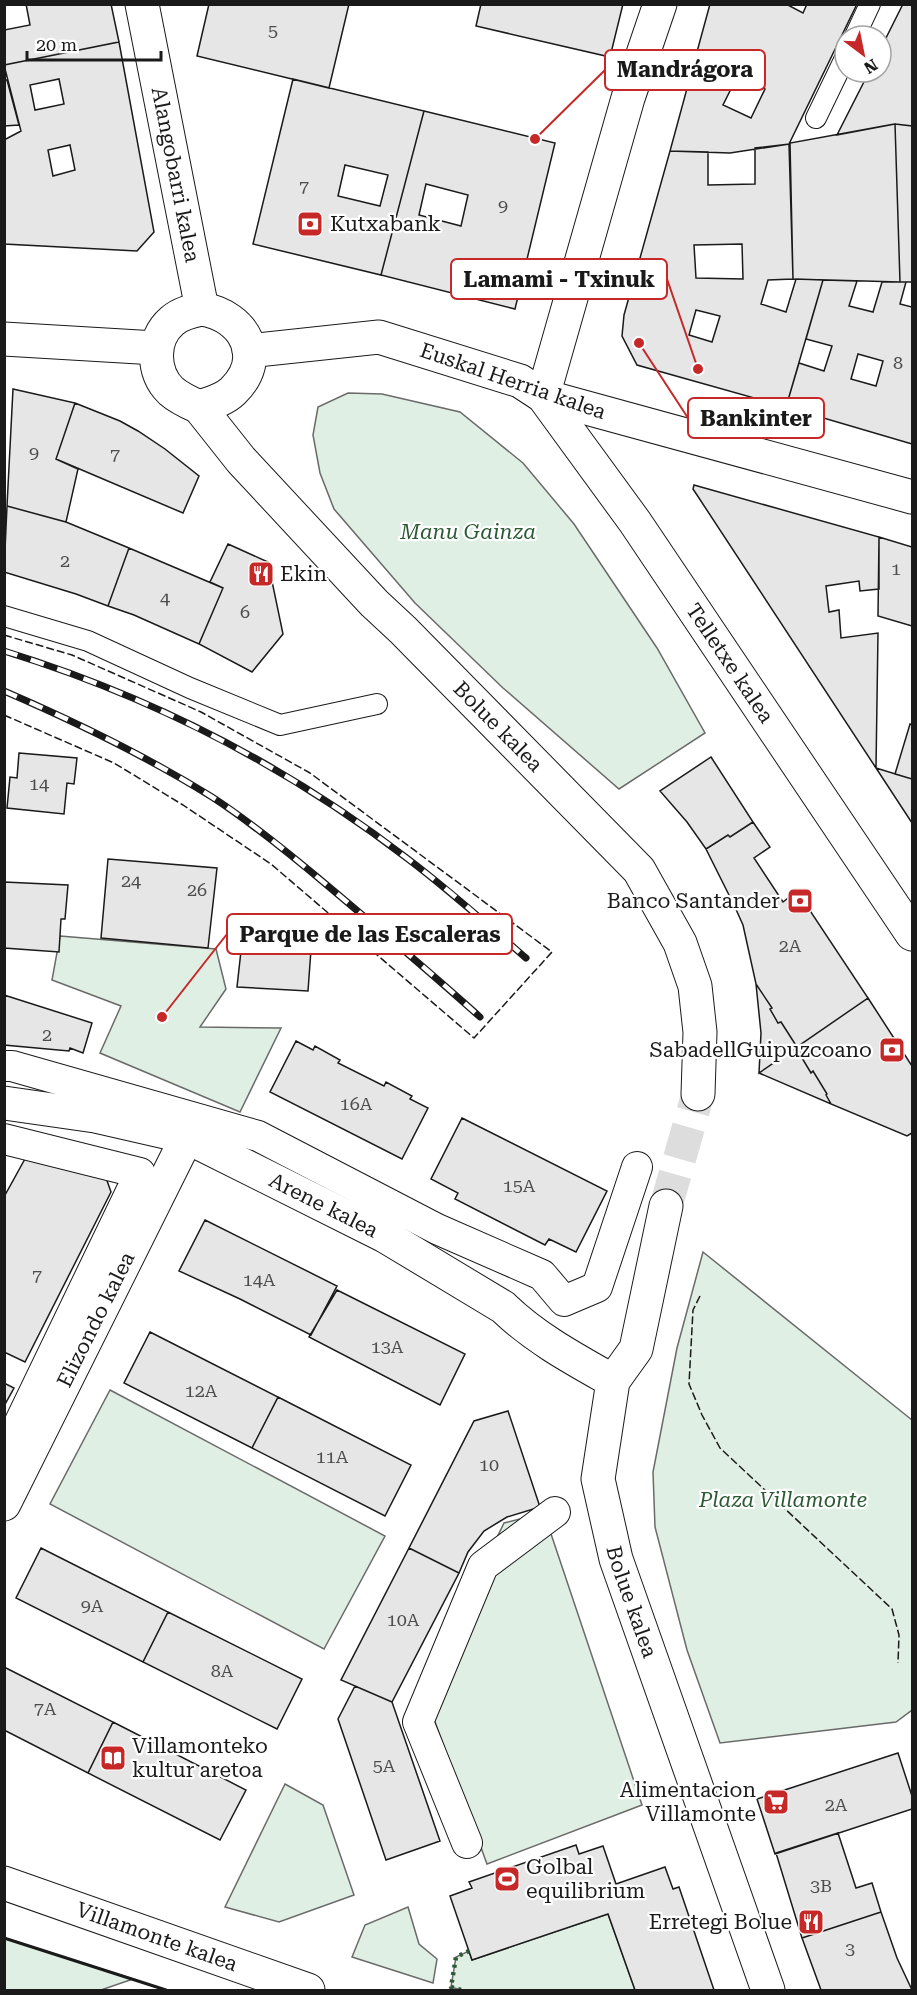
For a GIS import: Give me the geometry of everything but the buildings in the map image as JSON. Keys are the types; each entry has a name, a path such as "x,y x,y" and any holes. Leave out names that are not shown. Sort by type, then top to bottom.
{"street":[{"name":"Alangobarri kalea","path":"142,4 202,309"},
{"path":"543,396 628,98 660,4"},
{"path":"202,309 216,312 238,326 246,338 249,367 242,382 231,393 199,407 172,392 162,380 156,364 156,348 162,333 172,320 186,312 202,309"},
{"name":"Euskal Herria kalea","path":"249,351 379,337 520,381 543,396 912,497"},
{"path":"4,339 156,348"},
{"name":"Telletxe kalea","path":"543,396 635,522 912,934"},
{"name":"Bolue kalea","path":"199,407 241,460 375,603 639,870 680,943 695,986 700,1032 698,1094"},
{"path":"4,1066 12,1066 258,1136 437,1229 542,1275 564,1301 597,1287 637,1167"},
{"name":"Arene kalea","path":"4,1103 94,1116 187,1137 385,1236 503,1307 518,1321 559,1350 613,1381"},
{"name":"Elizondo kalea","path":"4,1504 187,1137"},
{"path":"4,1139 140,1173 4,1455"},
{"name":"Bolue kalea","path":"666,1206 636,1349 613,1381 598,1479 616,1559 768,1990"},
{"path":"467,1843 418,1722 483,1566 555,1512"},
{"name":"Villamonte kalea","path":"4,1883 308,1990"}],"lane":[{"path":"861,24 870,4"},
{"path":"816,118 833,83"},
{"path":"4,615 88,641 190,688 280,725 377,704"}],"green space":[{"name":"Manu Gainza","path":"348,393 382,394 460,412 523,463 574,524 657,648 705,733 619,789 503,688 415,603 334,509 320,473 313,435 318,407"},
{"path":"60,936 216,949 226,989 200,1027 281,1028 240,1112 100,1053 121,1006 52,980"},
{"name":"Plaza Villamonte","path":"703,1252 912,1420 912,1710 896,1722 720,1743 687,1650 655,1527 653,1472 677,1348"},
{"path":"110,1390 385,1536 324,1649 50,1504"},
{"path":"544,1513 642,1805 487,1864 423,1689 504,1523"},
{"path":"285,1784 323,1805 354,1895 279,1922 225,1907"},
{"path":"408,1907 419,1944 437,1959 433,1983 352,1957 365,1925"},
{"path":"608,1914 635,1990 461,1990 451,1987 456,1957 469,1951 472,1960"},
{"path":"5,1938 133,1979 101,1990 5,1990"}],"tunnel":[{"path":"666,1206 698,1094"}],"railway":[{"path":"4,651 112,689 164,712 265,764 362,825 408,859 526,958"},
{"path":"4,691 84,727 136,754 227,807 314,874 480,1017"}],"hedge":[{"path":"461,1990 451,1987 456,1957 469,1951"}],"fence":[{"path":"4,635 72,655 201,712 310,773 552,952 474,1038 271,864 183,805 114,763 4,715"},
{"path":"700,1296 693,1310 689,1384 702,1415 720,1448 892,1609 899,1635 898,1663"}],"wall":[{"path":"4,1938 166,1990"}],"place":[{"name":"Mandrágora","path":"535,139"},
{"name":"Kutxabank","path":"310,224"},
{"name":"Bankinter","path":"639,343"},
{"name":"Lamami - Txinuk","path":"698,369"},
{"name":"Ekin","path":"261,574"},
{"name":"Banco Santander","path":"800,901"},
{"name":"Parque de las Escaleras","path":"162,1017"},
{"name":"SabadellGuipuzcoano","path":"892,1050"},
{"name":"Villamonteko kultur aretoa","path":"113,1758"},
{"name":"Alimentacion Villamonte","path":"776,1802"},
{"name":"Golbal equilibrium","path":"507,1879"},
{"name":"Erretegi Bolue","path":"811,1922"}]}
